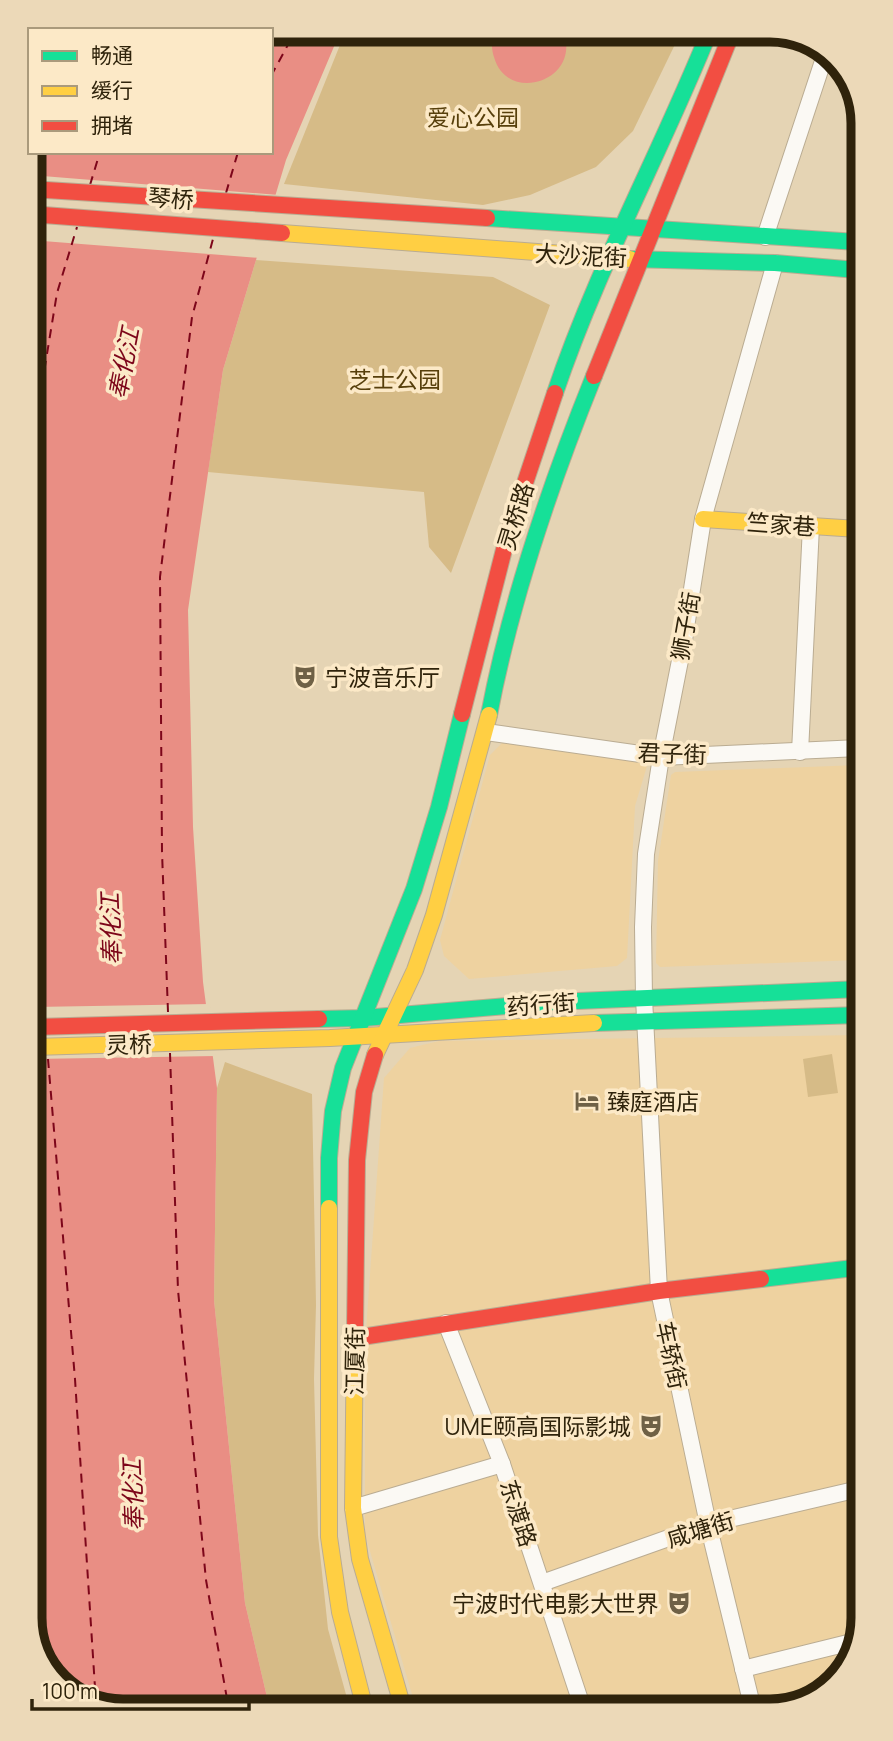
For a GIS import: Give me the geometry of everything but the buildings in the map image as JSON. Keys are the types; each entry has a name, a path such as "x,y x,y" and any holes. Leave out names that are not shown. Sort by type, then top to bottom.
{"main road":[{"name":"灵桥路","path":"364,1017 414,889 439,807 509,534 572,342 705,42"},
{"name":"灵桥路","path":"394,1014 415,971 434,915 486,732 499,662 537,534 571,434 728,42"},
{"name":"琴桥","path":"42,190 312,208"},
{"name":"大沙泥街","path":"312,208 851,242"},
{"name":"琴桥","path":"42,215 306,236"},
{"name":"大沙泥街","path":"306,236 609,258 775,263 851,269"},
{"name":"竺家巷","path":"703,519 851,529"},
{"name":"药行街","path":"222,1023 364,1017 644,998 851,989"},
{"name":"江厦街","path":"394,1014 370,1067 360,1114 357,1160 353,1508 360,1559 400,1699"},
{"name":"药行街","path":"224,1041 356,1037 473,1027 851,1015"},
{"name":"江厦街","path":"362,1699 341,1622 334,1584 328,1546 327,1487 329,1158 337,1089 364,1017"},
{"name":"灵桥","path":"42,1027 222,1023"},
{"name":"灵桥","path":"42,1047 224,1041"},
{"path":"355,1338 659,1292 851,1268"}],"street":[{"path":"765,237 823,62"},
{"name":"狮子街","path":"644,998 646,854 703,519 775,263"},
{"path":"800,752 811,526"},
{"name":"君子街","path":"486,732 661,757 851,749"},
{"name":"车轿街","path":"644,998 659,1292 708,1524 750,1699"},
{"name":"东渡路","path":"446,1323 502,1464 580,1699"},
{"path":"353,1508 502,1464"},
{"name":"咸塘街","path":"542,1583 708,1524 851,1491"},
{"path":"743,1669 847,1643"}],"shaded area":[{"path":"502,743 639,760 647,766 635,806 627,958 617,966 469,979 444,956 440,940 490,755"},
{"path":"851,765 851,960 660,967 656,963 658,861 671,775 675,772"},
{"path":"851,1035 851,1618 843,1654 831,1671 811,1688 801,1693 770,1699 413,1699 365,1534 365,1345 384,1078 410,1048 439,1041"}],"green space":[{"name":"爱心公园","path":"341,42 676,42 633,131 596,167 530,195 483,205 284,184"},
{"name":"芝士公园","path":"256,260 493,277 550,305 451,573 429,547 424,492 208,472 223,370"},
{"path":"832,1054 838,1093 808,1097 803,1059"},
{"path":"225,1062 312,1094 318,1535 328,1629 347,1699 267,1699 245,1603 214,1300 217,1088"}],"water":[{"name":"奉化江","path":"273,42 336,42 286,160 223,370 188,610 193,827 203,982 217,1088 214,1300 245,1603 267,1699 118,1699 92,1693 74,1682 53,1659 48,1649 42,1618 42,154 273,154"},
{"path":"565,42 566,48 562,62 553,74 541,81 527,83 513,80 502,72 494,57 492,43"}],"pier":[{"path":"42,176 279,195 260,258 42,241"},
{"path":"210,1004 216,1056 42,1059 42,1007"}],"ferry route":[{"path":"273,72 289,42"},
{"path":"90,185 99,154"},
{"path":"226,193 237,154"},
{"path":"42,384 57,293 77,227"},
{"path":"168,1012 162,852 160,577 192,317 213,239"},
{"path":"42,984 44,1015"},
{"path":"170,1053 178,1290 206,1580 227,1699"},
{"path":"48,1059 75,1379 95,1694"}],"traffic: fast":[{"path":"555,393 590,301 705,42"},
{"path":"487,218 851,242"},
{"path":"630,259 775,263 851,269"},
{"path":"489,715 509,628 533,543 594,376"},
{"path":"329,1208 333,1111 343,1068 414,889 439,807 462,714"},
{"path":"319,1019 364,1018 554,1002 851,989"},
{"path":"594,1023 851,1015"},
{"path":"761,1279 851,1268"}],"traffic: slow":[{"path":"282,233 630,259"},
{"path":"703,519 851,529"},
{"path":"375,1055 415,970 434,915 489,715"},
{"path":"42,1047 330,1038 594,1023"},
{"path":"329,1208 329,1537 340,1612 362,1699"},
{"path":"355,1330 353,1508 360,1559 400,1699"}],"traffic: jam":[{"path":"594,376 728,42"},
{"path":"42,190 487,218"},
{"path":"42,215 282,233"},
{"path":"462,714 508,534 555,393"},
{"path":"42,1027 319,1019"},
{"path":"355,1330 357,1160 364,1092 375,1055"},
{"path":"355,1338 659,1291 761,1279"}],"place":[{"name":"宁波音乐厅","path":"305,677"},
{"name":"臻庭酒店","path":"587,1101"},
{"name":"UME颐高国际影城","path":"651,1426"},
{"name":"宁波时代电影大世界","path":"679,1603"}]}
